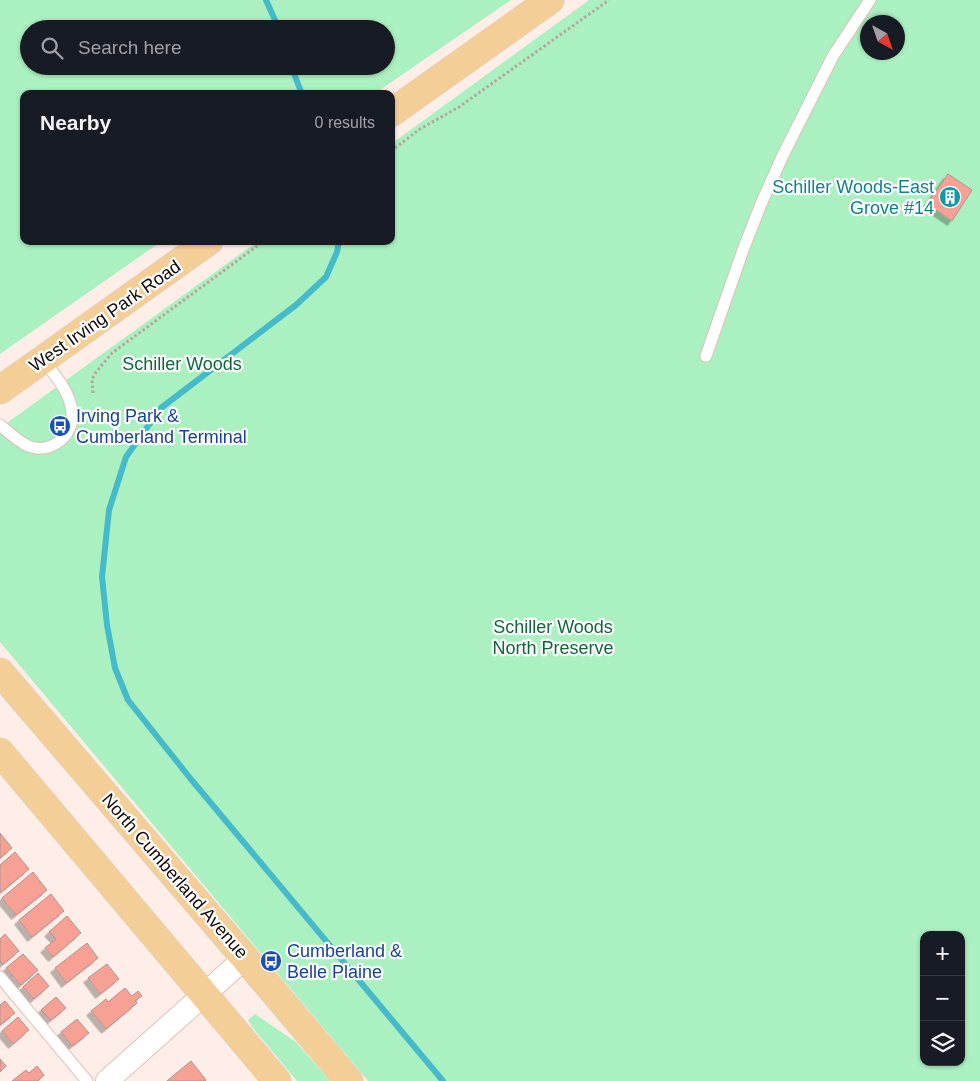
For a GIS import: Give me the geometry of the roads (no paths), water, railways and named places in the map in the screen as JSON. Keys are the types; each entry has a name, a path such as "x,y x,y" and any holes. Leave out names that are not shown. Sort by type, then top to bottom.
{"main road":[{"path":"395,110 550,0"},
{"name":"West Irving Park Road","path":"0,390 203,245"},
{"name":"North Cumberland Avenue","path":"0,672 349,1081"},
{"path":"0,752 277,1081"}],"street":[{"path":"107,1081 245,958"}],"lane":[{"path":"706,356 743,250 776,171 833,56 870,0"},
{"path":"0,425 14,437 29,446 42,449 54,445 64,438 72,426 69,400 60,383 43,360"},
{"path":"0,977 87,1081"}],"waterway":[{"path":"266,0 275,20"},
{"path":"295,75 300,90"},
{"path":"338,245 326,277 296,305 161,408 126,457 109,510 102,577 107,625 115,668 128,700 190,778 443,1081"}],"place":[{"name":"Schiller Woods-East Grove #14","path":"950,197"},
{"name":"Irving Park & Cumberland Terminal","path":"60,426"},
{"name":"Cumberland & Belle Plaine","path":"271,961"}],"park label":[{"name":"Schiller Woods","path":"182,364"},
{"name":"Schiller Woods North Preserve","path":"553,638"}]}
